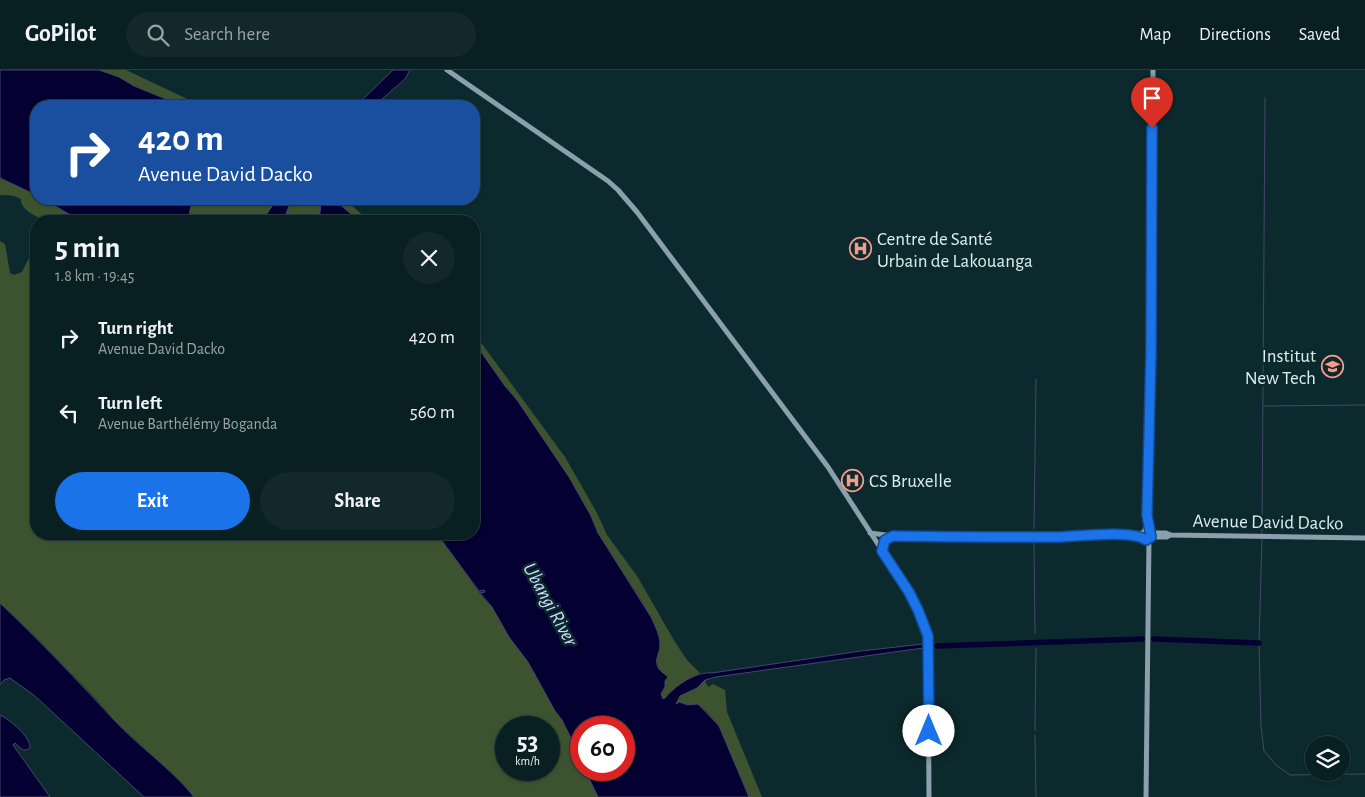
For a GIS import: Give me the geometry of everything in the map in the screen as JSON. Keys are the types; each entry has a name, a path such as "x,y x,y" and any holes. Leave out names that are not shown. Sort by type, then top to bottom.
{"main road":[{"path":"447,70 608,182 627,200 828,468 909,592 928,636 929,797"},
{"path":"1146,797 1147,515 1151,354 1153,70"},
{"name":"Avenue David Dacko","path":"870,533 893,536 1062,537 1147,535 1167,537 1170,535 1365,538"},
{"path":"882,551 885,540 893,536"}],"green space":[{"path":"99,70 126,70 189,100 168,100 134,86 119,77"},
{"path":"0,178 30,191 30,205 53,205 71,215 34,215 23,207 21,199 18,197 0,195"},
{"path":"192,205 273,205 266,215 190,215"},
{"path":"290,205 321,205 320,215 285,215"},
{"path":"339,205 352,205 362,215 351,215"},
{"path":"0,241 5,244 10,273 14,275 22,272 30,256 30,540 441,540 484,599 492,607 509,637 528,662 559,716 495,716 495,781 560,781 560,717 570,736 570,781 590,781 598,797 194,797 183,784 115,721 96,699 0,603"},
{"path":"480,341 565,457 597,513 607,535 637,576 687,660 700,673 681,684 665,699 661,697 661,694 667,678 658,666 657,658 660,650 651,617 598,533 591,516 569,477 517,400 480,351"},
{"path":"709,679 705,681 708,687 713,684 725,690 727,712 762,797 749,797 719,726 706,711 697,704 674,705 680,696 697,688 705,680"}],"water":[{"path":"0,70 99,70 119,77 134,86 168,100 30,100 30,192 0,178"},
{"path":"393,70 410,70 405,79 381,100 362,100"},
{"path":"53,205 192,205 190,215 71,215"},
{"path":"273,205 290,205 285,215 266,215"},
{"path":"321,205 340,205 351,215 320,215"},
{"name":"Ubangi River","path":"480,351 517,400 569,477 591,516 598,533 651,617 660,641 657,666 668,677 661,694 663,699 686,680 699,674 861,651 923,644 923,648 716,677 705,680 697,688 680,696 676,704 679,702 688,705 698,704 719,726 749,797 598,797 590,781 635,781 635,716 570,716 570,736 528,662 509,637 492,607 480,593 485,592 484,590 479,591 441,540 480,540"},
{"path":"0,603 124,730 185,786 194,797 144,797 35,696 10,678 4,680 0,685"},
{"path":"0,715 14,724 27,739 30,748 28,749 22,749 15,743 13,745 50,797 0,797"}],"waterway":[{"path":"1262,535 1265,98"},
{"path":"1034,529 1036,379"},
{"path":"1263,406 1365,405"},
{"path":"1262,539 1259,643 1261,726 1264,751 1276,765 1290,775 1365,774"},
{"path":"1034,542 1035,634"},
{"path":"937,646 1142,639"},
{"path":"1154,639 1259,643"},
{"path":"1035,731 1036,648"},
{"path":"1035,735 1036,797"}],"place":[{"name":"Centre de Santé Urbain de Lakouanga","path":"861,249"},
{"name":"Institut New Tech","path":"1332,366"},
{"name":"CS Bruxelle","path":"853,480"}],"route":[{"path":"929,731 928,636 909,592 882,551 885,540 893,536 1062,537 1124,535 1143,537 1146,540 1149,540 1151,537 1152,534 1147,515 1151,354 1152,128"}]}
